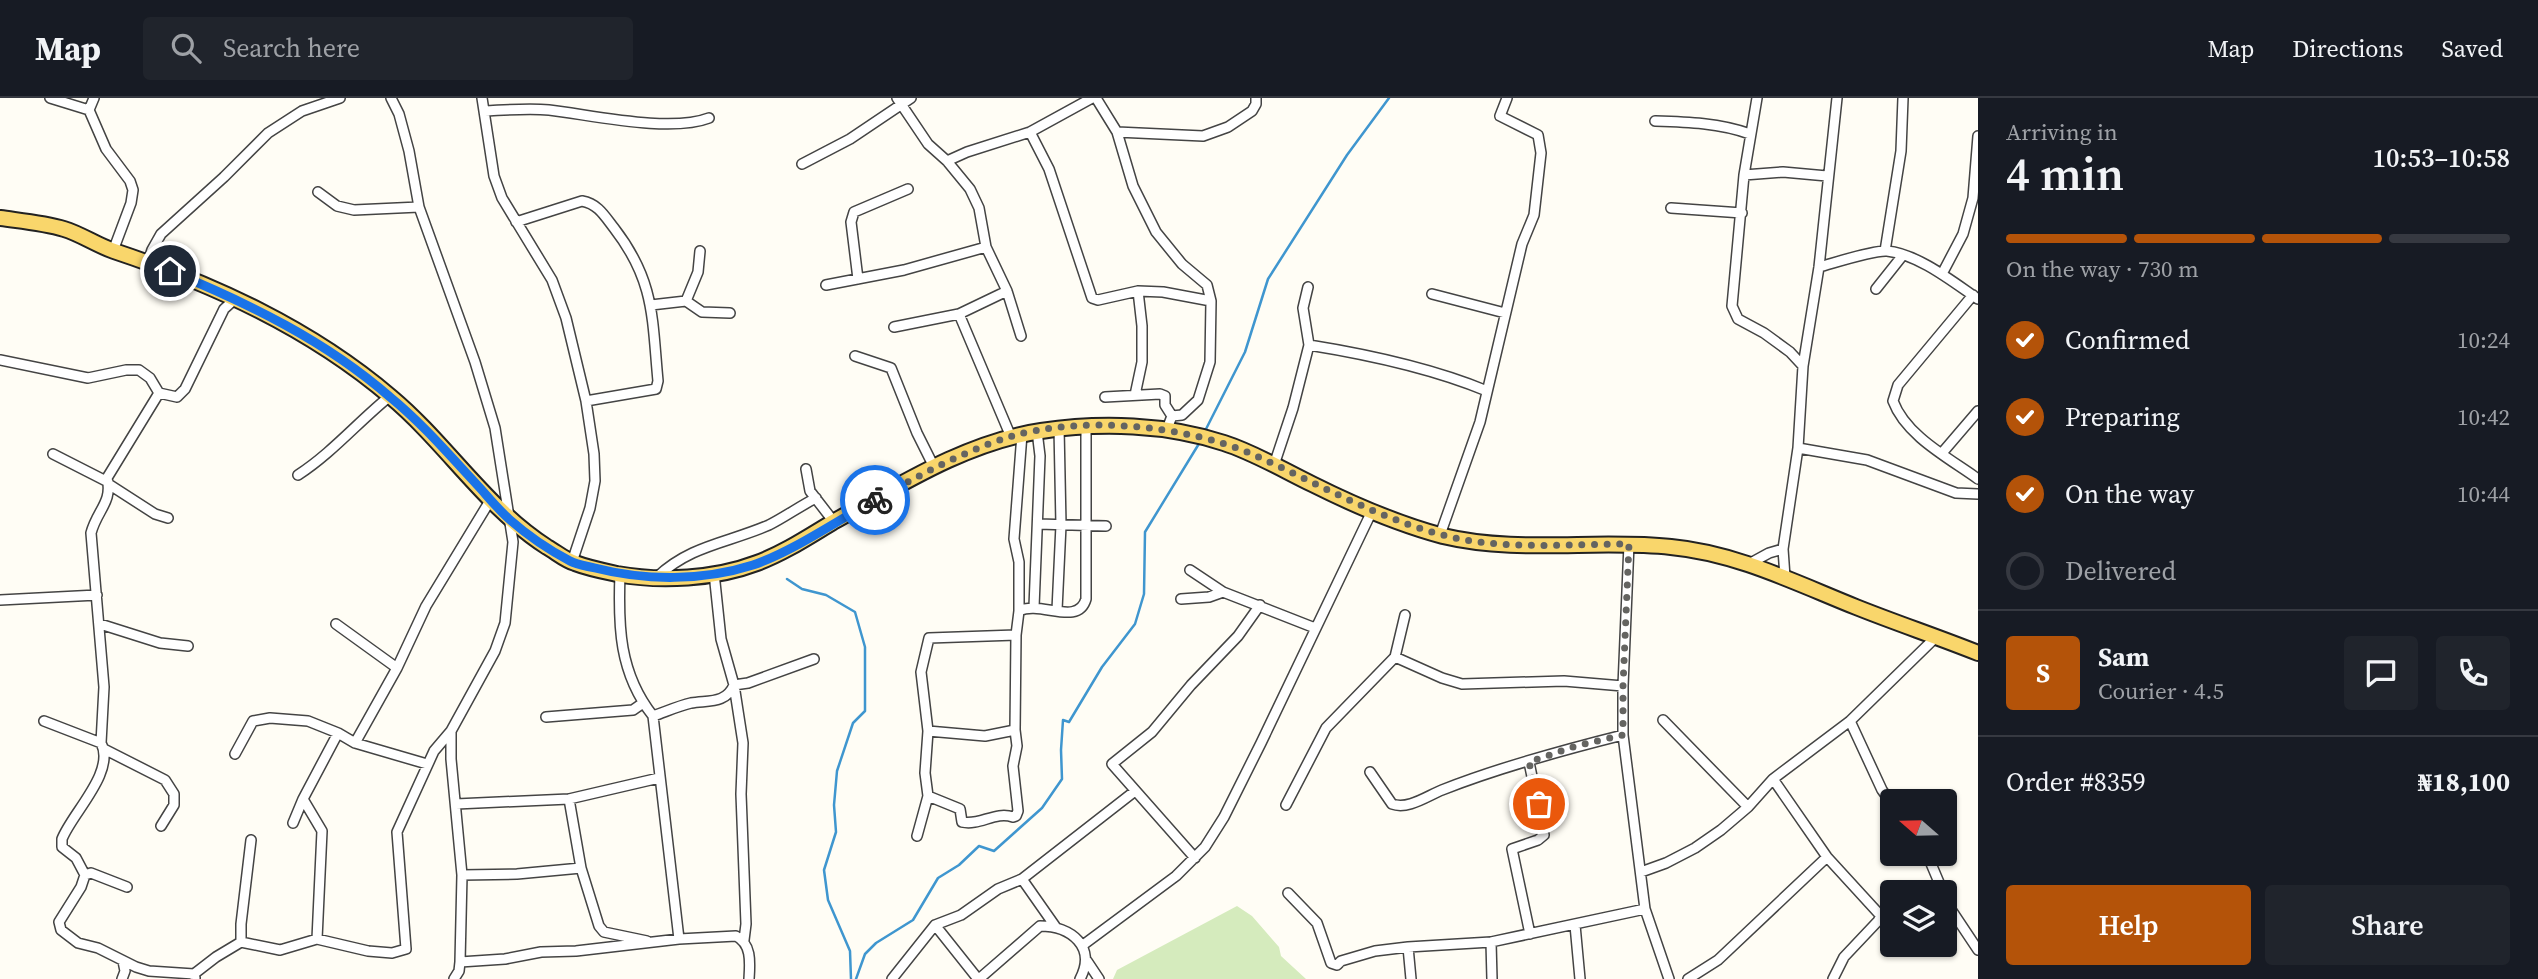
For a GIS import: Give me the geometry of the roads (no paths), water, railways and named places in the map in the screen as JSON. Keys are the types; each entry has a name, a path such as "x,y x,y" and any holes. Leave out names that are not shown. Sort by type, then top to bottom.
{"main road":[{"path":"0,218 68,230 96,245 148,262 234,299 309,338 390,396 423,426 508,518 537,541 572,562 620,574 657,577 714,573 754,564 783,551 934,467 1016,436 1059,428 1146,427 1169,423 1274,465 1372,511 1440,535 1501,543 1674,547 1785,577 1978,653"}],"street":[{"path":"50,98 89,110"},
{"path":"94,98 89,110 106,149 130,181 133,190 113,251"},
{"path":"148,262 161,234 268,134 302,111 340,98"},
{"path":"159,393 107,478 109,496 91,533 104,687 103,746 100,775 62,839 62,847 76,858 85,875 81,887 59,922 61,930 78,943 98,948 136,967 195,977 216,957 241,942 280,950 317,939 368,951 393,953 407,949 397,832 434,751 452,731 495,651 505,623 513,542 495,428 475,362 419,207 409,151 399,114 391,98"},
{"path":"482,98 494,176 502,198 552,281 566,318 586,401 595,481 590,508 572,562"},
{"path":"802,164 850,139 899,101 911,98"},
{"path":"947,161 1030,132 1094,98 1116,132 1133,186 1156,232 1182,264 1207,285 1211,301 1210,362 1198,400 1182,415 1169,423 1165,396 1105,397"},
{"path":"1116,132 1203,136 1228,127 1252,111 1256,98"},
{"path":"1440,535 1469,457 1522,244 1534,215 1541,153 1538,135 1500,116 1507,98"},
{"path":"1757,98 1744,175 1732,306 1734,314 1790,352 1803,366"},
{"path":"1785,577 1783,549 1798,448 1803,366 1819,267 1836,98"},
{"path":"1885,251 1901,151 1903,98"},
{"path":"899,101 928,144 963,178 979,208 986,247 1007,291 1021,336"},
{"path":"485,111 546,110 668,123 699,122 709,118"},
{"path":"1655,121 1698,123 1734,128 1750,134"},
{"path":"1030,132 1049,169 1092,298 1098,300 1138,291 1211,301"},
{"path":"1942,274 1963,234 1973,198 1978,136"},
{"path":"1744,175 1783,172 1827,176"},
{"path":"858,279 851,222 854,212 908,190"},
{"path":"318,192 337,206 354,210 419,207"},
{"path":"516,222 582,201 593,203 631,251 646,284 651,305 658,381 656,389 586,401"},
{"path":"1671,208 1742,212"},
{"path":"826,285 904,270 986,247"},
{"path":"686,301 698,272 700,251"},
{"path":"1819,267 1885,251 1942,274 1975,297 1894,392 1893,401 1897,412 1910,429 1978,479"},
{"path":"1876,289 1903,256"},
{"path":"1274,465 1293,408 1309,345 1303,308 1308,287"},
{"path":"894,327 959,314 1007,291"},
{"path":"1135,395 1142,362 1142,319 1138,291"},
{"path":"1432,294 1505,313"},
{"path":"0,360 88,378 139,370 150,378 159,393 177,397 185,389 224,309 234,299"},
{"path":"651,305 686,301 702,312 730,313"},
{"path":"928,796 960,809 962,822 970,824 1003,814 1016,816 1013,766 1017,746 1016,635 1019,562 1014,539 1016,436 959,314"},
{"path":"1309,345 1408,367 1487,391"},
{"path":"855,356 891,368 934,467"},
{"path":"298,475 318,463 363,417 390,396"},
{"path":"1942,453 1978,411"},
{"path":"1019,611 1034,607 1068,613 1084,607 1086,427"},
{"path":"1057,610 1061,525 1059,428"},
{"path":"1034,607 1040,456 1037,431"},
{"path":"1798,448 1867,460 1956,493 1978,494"},
{"path":"53,454 109,484 155,514 167,518"},
{"path":"807,469 810,491 834,522"},
{"path":"854,483 892,490"},
{"path":"657,577 672,562 709,545 768,525 816,498"},
{"path":"355,743 397,668 426,606 491,499"},
{"path":"1083,944 1176,876 1195,858 1224,817 1372,511"},
{"path":"1038,524 1106,526"},
{"path":"1629,544 1623,735 1645,909 1669,979"},
{"path":"1748,565 1769,553 1783,549"},
{"path":"1190,570 1223,593 1315,628"},
{"path":"714,573 721,639 734,685 743,743 741,794 746,924 744,940 749,956 749,979"},
{"path":"620,574 620,640 643,703 653,716 679,939"},
{"path":"1181,599 1223,593"},
{"path":"0,600 97,595"},
{"path":"1195,858 1112,764 1152,732 1191,685 1238,636 1261,606"},
{"path":"1286,805 1326,728 1395,657 1405,615"},
{"path":"100,624 160,643 188,646"},
{"path":"336,624 397,668"},
{"path":"917,836 928,796 925,773 928,731 921,672 929,638 1016,635"},
{"path":"1641,872 1695,848 1748,807 1773,779 1850,721 1936,637"},
{"path":"1395,657 1462,684 1563,681 1623,686"},
{"path":"734,685 748,683 814,659"},
{"path":"653,716 690,703 718,701 730,694 734,685"},
{"path":"546,717 633,710 643,703"},
{"path":"235,754 253,721 260,718 308,722 338,733 355,743 427,764"},
{"path":"1662,720 1748,807"},
{"path":"44,721 103,746 165,780 170,785 174,805 161,826"},
{"path":"1850,721 1882,789"},
{"path":"928,731 985,736 1015,730"},
{"path":"452,731 451,759 462,875 460,962 454,979"},
{"path":"293,823 338,733"},
{"path":"1370,772 1392,804 1405,807 1457,784 1576,746 1623,735"},
{"path":"1529,762 1544,835 1513,849 1530,934"},
{"path":"456,804 569,799 659,778"},
{"path":"1773,779 1827,857 1881,916 1844,957 1836,978"},
{"path":"892,979 935,925 961,915 998,889 1022,879 1135,791"},
{"path":"303,799 322,831 317,939"},
{"path":"569,799 581,868 601,930 650,942"},
{"path":"241,942 251,840"},
{"path":"1688,979 1718,960 1827,857"},
{"path":"462,875 517,874 581,868"},
{"path":"85,875 91,873 127,887"},
{"path":"1022,879 1055,926"},
{"path":"1288,893 1317,923 1331,963 1336,965 1375,951 1490,942 1645,909"},
{"path":"1957,918 1978,950"},
{"path":"935,925 978,979 1040,926 1060,927 1083,944 1087,961 1099,979"},
{"path":"1575,925 1580,979"},
{"path":"460,962 505,960 541,952 576,951 679,939 736,936 744,940"},
{"path":"1490,942 1492,979"},
{"path":"1408,947 1410,979"},
{"path":"123,961 123,979"},
{"path":"1080,979 1087,961"},
{"path":"123,979 136,967"}],"waterway":[{"path":"1204,433 1245,352 1268,279 1347,155 1389,98"},
{"path":"856,979 865,954 876,943 913,920 938,878 959,865 979,846 994,851 1042,808 1062,779 1063,720 1069,722 1102,667 1135,624 1144,594 1145,532 1200,442"},
{"path":"787,579 802,589 826,595 855,612 865,647 865,711 853,723 837,771 834,805 836,832 824,870 828,900 850,951 851,979"}]}
